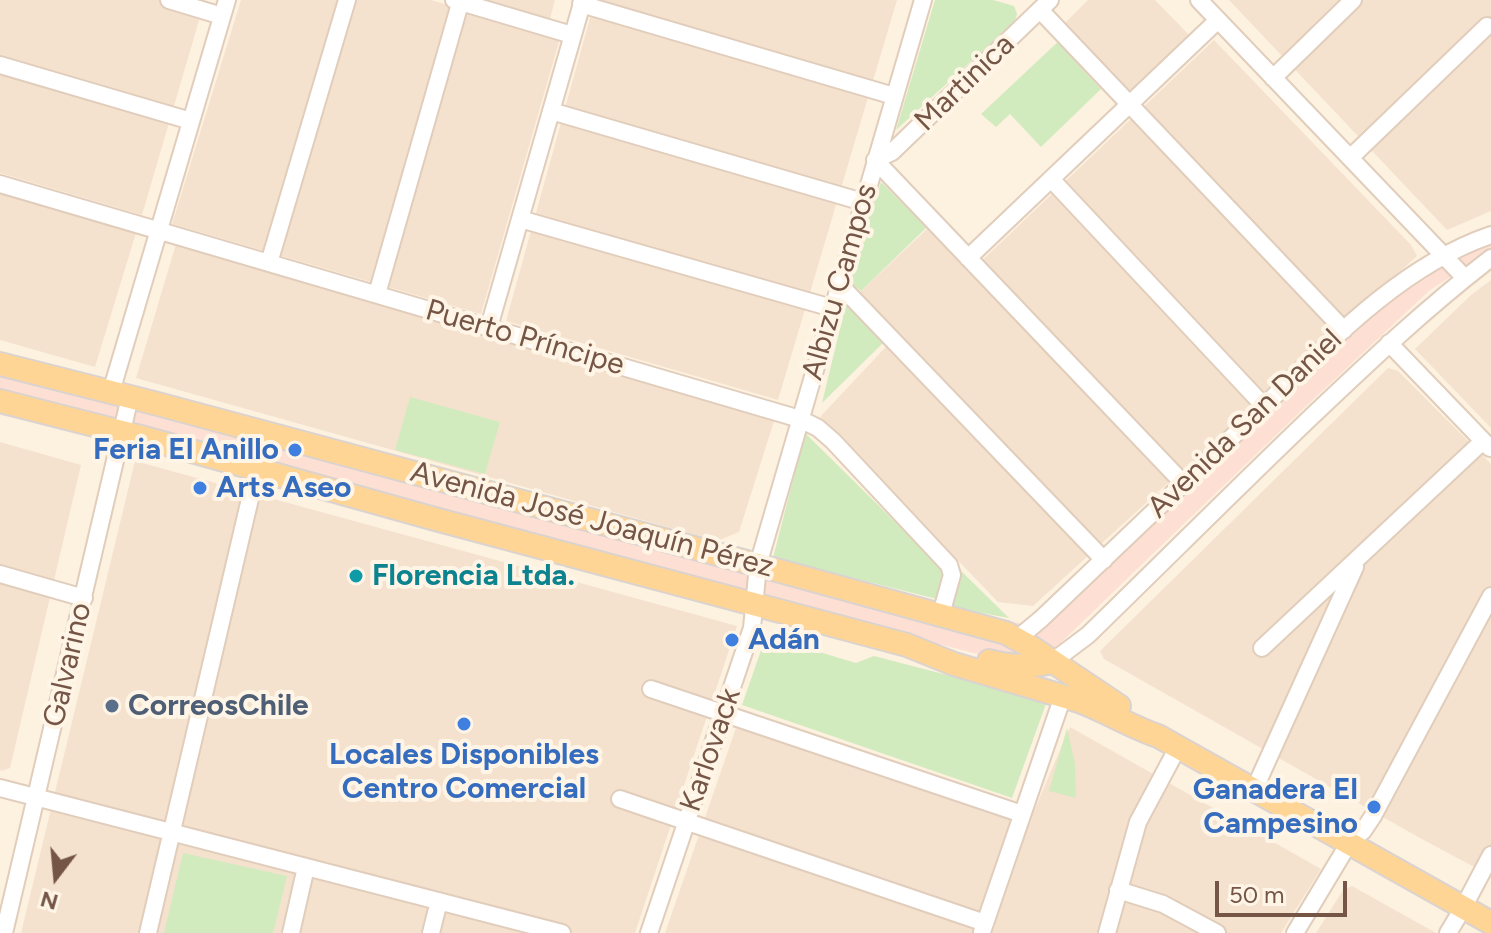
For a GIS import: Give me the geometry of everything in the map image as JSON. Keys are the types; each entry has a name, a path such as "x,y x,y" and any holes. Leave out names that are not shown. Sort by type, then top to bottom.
{"main road":[{"name":"Avenida José Joaquín Pérez","path":"0,364 1006,633 1168,742"},
{"name":"Avenida José Joaquín Pérez","path":"0,401 913,647 954,664 1063,696 1097,708 1168,742 1491,923"},
{"path":"435,519 446,481"},
{"path":"913,647 937,648 1010,667 1052,662"}],"street":[{"path":"169,0 224,8"},
{"path":"269,263 347,0"},
{"name":"Albizu Campos","path":"758,565 923,0"},
{"path":"1199,0 1465,278"},
{"path":"1273,78 1353,0"},
{"path":"377,294 458,1 572,35"},
{"path":"489,327 582,2 894,96"},
{"path":"1041,4 1130,104 1344,330"},
{"name":"Martinica","path":"875,160 892,152 1041,4"},
{"name":"Galvarino","path":"4,933 122,432 121,394 159,231 224,8"},
{"path":"968,258 1218,20"},
{"path":"1350,158 1487,26"},
{"path":"0,65 191,121"},
{"path":"551,111 863,202"},
{"path":"875,160 1183,483"},
{"path":"1051,179 1264,406"},
{"name":"Puerto Príncipe","path":"0,184 800,419 818,428 833,441 949,565 952,575 941,614"},
{"path":"520,219 832,308"},
{"name":"Avenida San Daniel","path":"1017,639 1344,330 1402,283 1444,257 1491,235"},
{"name":"Avenida San Daniel","path":"1052,662 1088,635 1389,343 1491,258"},
{"path":"839,284 1104,560"},
{"path":"1262,648 1358,558 1487,445 1389,343"},
{"path":"148,933 267,433"},
{"path":"1254,790 1358,558"},
{"name":"Karlovack","path":"651,932 752,628 758,565"},
{"path":"0,574 84,598"},
{"path":"1295,933 1349,843 1363,831 1373,816 1491,596"},
{"path":"651,689 1022,814"},
{"path":"620,799 983,928 1063,696"},
{"path":"1107,933 1138,822 1168,742"},
{"path":"0,788 562,933"},
{"path":"1448,933 1491,855"},
{"path":"291,933 306,867"},
{"path":"1118,890 1163,904 1217,933"},
{"path":"431,933 439,901"}],"shaded area":[{"path":"0,0 205,0 142,215 0,173"},
{"path":"241,0 431,0 560,38 481,314 172,224"},
{"path":"489,0 555,0 550,19"},
{"path":"595,0 897,0 778,400 506,321"},
{"path":"1088,0 1155,0 1191,37 1131,94 1064,24"},
{"path":"1229,0 1491,0 1491,211 1447,230"},
{"path":"1214,40 1411,245 1417,256 1033,606 998,602 820,417 898,334 859,293 927,229 972,270"},
{"path":"0,193 136,233 95,367 0,340"},
{"name":"Feria El Anillo","path":"1491,225 1491,251 1430,290 1048,655 1005,661 690,580 0,391 0,356 862,587 1023,624 1347,315 1412,267"},
{"path":"176,244 775,418 739,532 717,541 136,378"},
{"path":"1491,280 1491,428 1415,349"},
{"path":"1388,368 1398,371 1491,464 1491,876 1104,659 1100,651"},
{"path":"0,442 81,465 10,768 1,771 0,770"},
{"path":"135,461 737,626 635,933 21,933"},
{"path":"737,725 1030,820 1070,727 1321,869 1281,933 665,933"},
{"path":"1352,886 1436,933 1316,933 1343,890"}],"green space":[{"path":"935,0 993,0 1014,6 1017,14 1015,21 896,130"},
{"path":"1061,39 1073,52 1070,56 1101,89 1041,147 1010,114 996,127 981,114"},
{"path":"881,182 927,227 861,291 850,283"},
{"path":"846,304 885,341 822,403"},
{"path":"410,397 500,422 485,474 395,450"},
{"path":"805,433 945,571 937,599 773,558"},
{"path":"960,570 1009,618 950,607"},
{"path":"766,636 856,663 874,656 1047,701 1012,798 742,705"},
{"path":"1067,728 1075,764 1076,798 1049,791"},
{"path":"183,853 287,876 273,933 164,933"}],"place":[{"name":"Feria El Anillo","path":"295,450"},
{"name":"Arts Aseo","path":"200,488"},
{"name":"Florencia Ltda.","path":"356,576"},
{"name":"Adán","path":"732,640"},
{"name":"CorreosChile","path":"112,706"},
{"name":"Locales Disponibles Centro Comercial","path":"464,724"},
{"name":"Ganadera El Campesino","path":"1374,807"}]}
